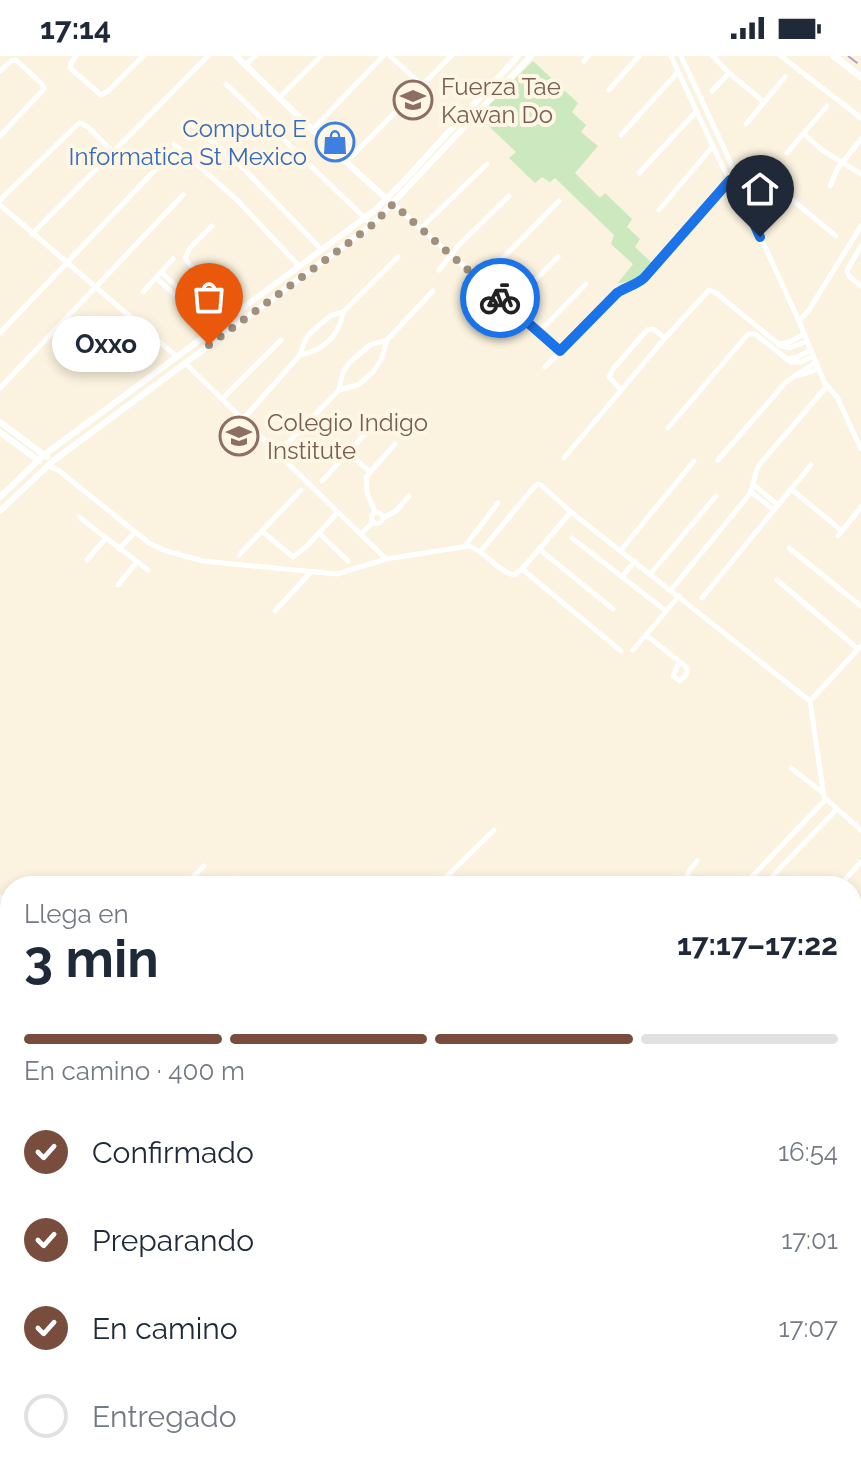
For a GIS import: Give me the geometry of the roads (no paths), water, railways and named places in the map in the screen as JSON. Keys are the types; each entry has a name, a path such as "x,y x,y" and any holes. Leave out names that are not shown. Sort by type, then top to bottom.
{"main road":[{"path":"834,56 861,77"}],"street":[{"path":"76,56 70,68 101,95 143,56"},
{"path":"32,234 208,56"},
{"path":"236,56 346,162 560,351"},
{"path":"245,65 255,56"},
{"path":"279,98 321,56"},
{"path":"312,130 383,56"},
{"path":"390,56 422,85"},
{"path":"346,162 451,56"},
{"path":"0,511 50,463 372,225 518,56"},
{"path":"0,497 6,487 42,458 176,356 390,202 531,56"},
{"path":"609,90 639,56"},
{"path":"671,56 730,180 738,188"},
{"path":"681,56 814,359 827,386 837,397 861,449"},
{"path":"781,56 861,118"},
{"path":"716,57 729,73 764,102"},
{"path":"0,71 16,60 44,89 0,136"},
{"path":"621,135 678,72"},
{"path":"712,91 729,73"},
{"path":"501,75 507,81"},
{"path":"746,124 785,77"},
{"path":"226,84 372,225"},
{"path":"787,153 827,106"},
{"path":"639,173 697,111"},
{"path":"704,125 712,122"},
{"path":"113,152 80,123 0,203 32,234 176,356"},
{"path":"191,123 245,170 323,250"},
{"path":"804,134 822,150 861,174"},
{"path":"830,186 842,162 861,139"},
{"path":"174,144 237,200 300,267"},
{"path":"659,210 713,146"},
{"path":"421,228 487,164"},
{"path":"0,333 155,170"},
{"path":"545,367 617,293 644,278 735,174"},
{"path":"747,209 767,186 774,185 836,236"},
{"path":"0,388 183,195"},
{"path":"439,270 509,196"},
{"path":"467,292 559,201"},
{"path":"212,226 190,248 185,258 238,311"},
{"path":"799,321 861,226"},
{"path":"860,249 847,271 861,286"},
{"path":"243,419 300,355 309,334 330,316 343,312 398,257"},
{"path":"510,306 558,257"},
{"path":"143,292 173,259"},
{"path":"158,275 216,327"},
{"path":"539,332 586,284"},
{"path":"564,458 707,292 712,290 778,344 790,348 806,337"},
{"path":"278,453 339,390 358,385 373,372 382,358 387,340 433,291"},
{"path":"300,355 313,353 332,338 338,330 343,312"},
{"path":"621,390 609,377 613,369 647,330 653,329 665,338"},
{"path":"668,428 748,334 755,334 791,362 814,359"},
{"path":"222,399 281,340"},
{"path":"339,390 343,372 349,363 370,345 387,340"},
{"path":"718,460 783,385 793,376 811,372 814,359"},
{"path":"184,363 386,559"},
{"path":"671,590 751,492 760,464 827,386"},
{"path":"0,422 42,458"},
{"path":"287,423 297,433"},
{"path":"322,481 374,424"},
{"path":"0,432 50,463 149,543 203,561 310,573 345,573 386,559 465,546 473,547 514,575 571,512"},
{"path":"375,512 365,482 395,444"},
{"path":"348,452 370,472"},
{"path":"621,550 694,461"},
{"path":"702,598 811,465"},
{"path":"480,552 534,487 538,484 544,487 571,512 810,701 825,800 861,830"},
{"path":"754,485 776,508"},
{"path":"791,489 840,533 861,507"},
{"path":"239,555 301,490"},
{"path":"751,492 776,508"},
{"path":"373,522 379,523 396,511 409,496"},
{"path":"651,573 716,496"},
{"path":"465,546 498,503"},
{"path":"262,531 293,557 338,512"},
{"path":"375,512 380,513 382,519"},
{"path":"373,522 371,517 375,512"},
{"path":"79,517 148,570"},
{"path":"361,534 373,522"},
{"path":"119,549 135,532"},
{"path":"319,533 348,561"},
{"path":"87,560 106,538"},
{"path":"572,538 666,611"},
{"path":"789,548 861,606"},
{"path":"539,549 613,609"},
{"path":"622,577 635,561"},
{"path":"118,585 137,562"},
{"path":"522,569 621,651"},
{"path":"275,611 310,573"},
{"path":"777,580 860,647 810,701"},
{"path":"633,650 679,596"},
{"path":"646,635 679,662"},
{"path":"791,768 822,792"},
{"path":"753,876 825,800"},
{"path":"773,876 836,810"},
{"path":"447,876 494,830"},
{"path":"687,876 697,861"},
{"path":"194,876 204,866"}],"railway":[{"path":"848,56 861,66"}],"place":[{"name":"Fuerza Tae Kawan Do","path":"413,100"},
{"name":"Computo E Informatica St Mexico","path":"335,142"},
{"name":"Oxxo","path":"209,345"},
{"name":"Colegio Indigo Institute","path":"239,436"}]}
